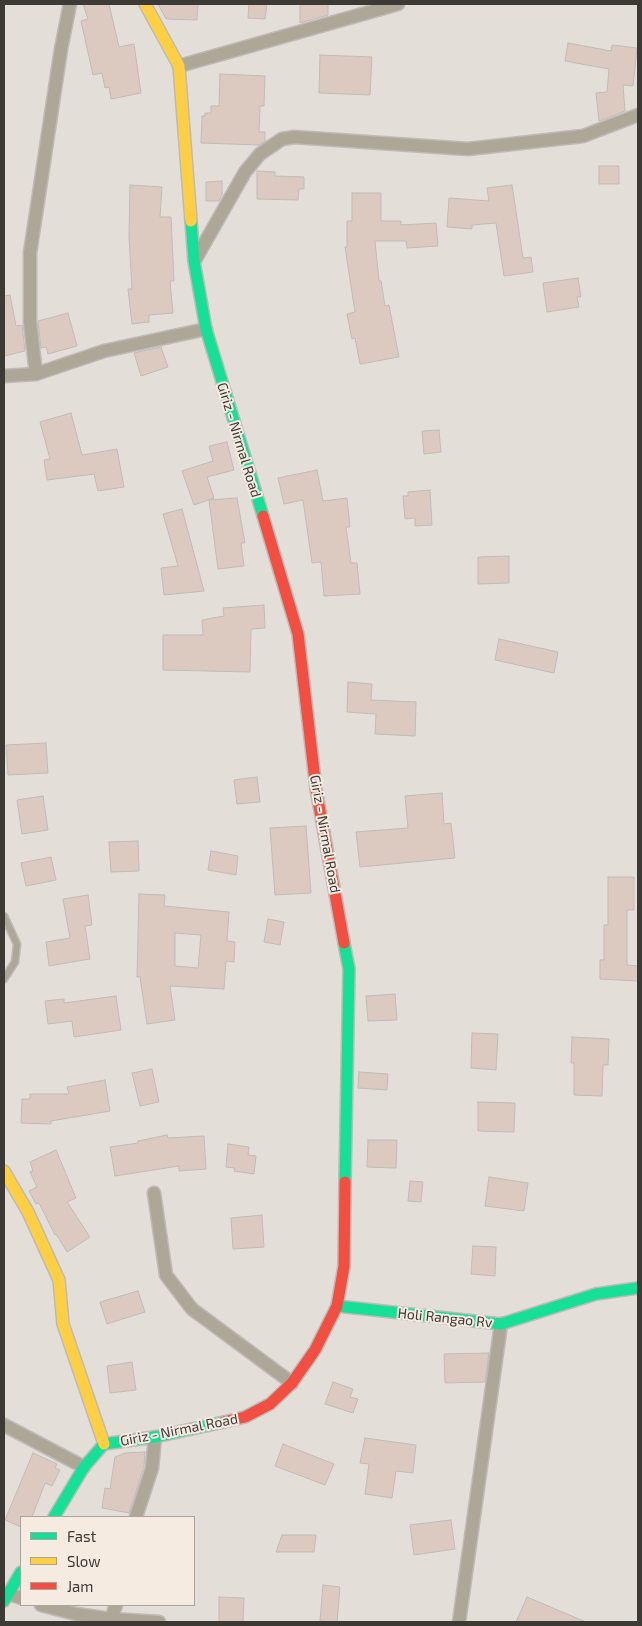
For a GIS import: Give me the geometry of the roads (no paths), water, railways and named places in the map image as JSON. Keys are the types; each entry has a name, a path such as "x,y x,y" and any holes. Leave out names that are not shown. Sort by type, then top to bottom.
{"main road":[{"name":"Giriz - Nirmal Road","path":"55,1516 84,1467 104,1444 155,1437 245,1417 270,1404 292,1383 315,1350 337,1306 344,1266 349,969 316,789 298,634 206,329 194,261 178,66 146,4"},
{"path":"4,1171 28,1212 59,1280 63,1324 104,1444"},
{"name":"Holi Rangao Rv","path":"337,1306 501,1324 596,1294 638,1288"},
{"path":"6,1597 20,1574"}],"street":[{"path":"36,374 30,322 30,253 60,49 70,4"},
{"path":"178,66 398,4"},
{"path":"194,261 245,172 260,154 282,139 294,137 468,148 583,136 638,115"},
{"path":"4,376 36,374 104,351 206,329"},
{"path":"154,1192 166,1275 192,1308 292,1383"},
{"path":"459,1622 501,1324"},
{"path":"4,1425 84,1467"},
{"path":"136,1516 152,1468 155,1437"},
{"path":"6,1597 20,1598"},
{"path":"45,1606 111,1621 159,1622"},
{"path":"111,1621 116,1606"}],"lane":[{"path":"4,916 17,944 15,962 4,979"}]}
